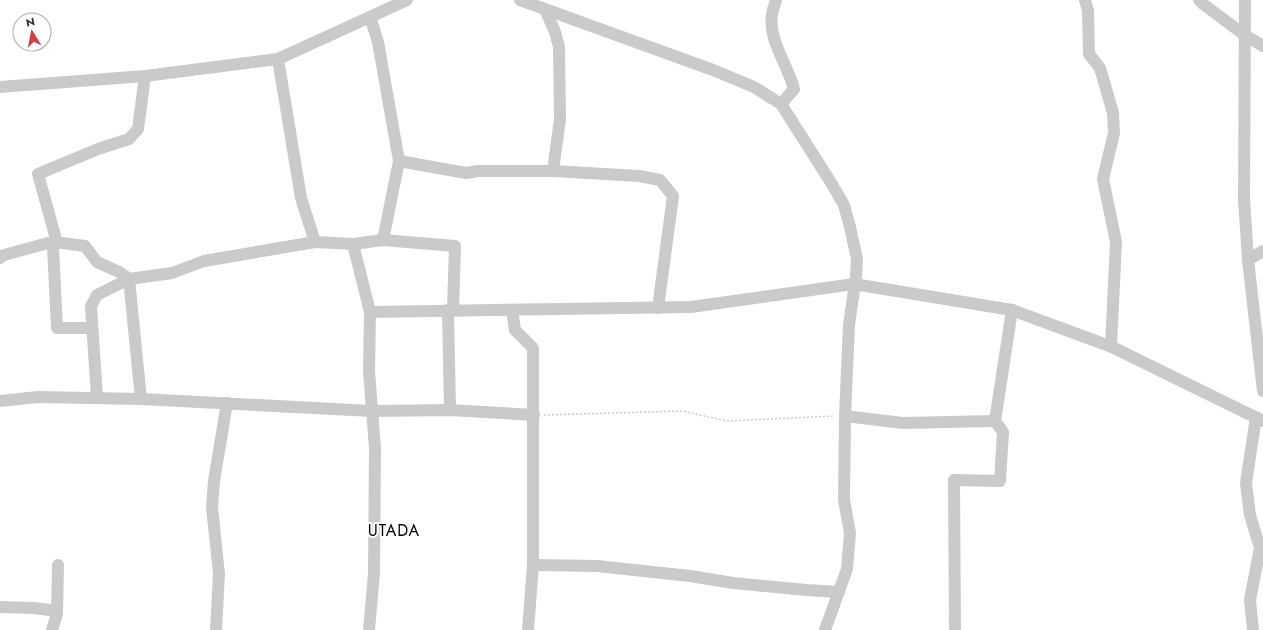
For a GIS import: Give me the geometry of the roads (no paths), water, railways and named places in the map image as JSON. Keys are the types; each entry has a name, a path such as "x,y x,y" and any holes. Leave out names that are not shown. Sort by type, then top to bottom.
{"street":[{"path":"0,87 145,76 278,59 407,0"},
{"path":"520,0 713,70 754,87 781,104 844,205 857,259 849,325 845,416 844,500 850,533 847,569 825,630"},
{"path":"776,0 772,15 772,31 792,79 794,89 781,104"},
{"path":"1085,0 1088,11 1089,54 1100,68 1113,113 1114,133 1103,179 1116,242 1110,346 1112,347"},
{"path":"1199,0 1246,36 1263,46"},
{"path":"1246,0 1244,192 1248,260 1263,390"},
{"path":"545,9 555,32 559,47 560,119 553,171"},
{"path":"370,17 378,42 399,161 383,240"},
{"path":"278,59 301,198 315,242"},
{"path":"92,328 57,328 53,247 55,240 38,174 98,149 129,140 138,129 145,76"},
{"path":"399,161 466,173 478,171 553,171 639,176 660,180 673,196 658,308"},
{"path":"0,258 4,255 55,240 85,246 97,262 119,272 129,279 141,399"},
{"path":"97,398 91,306 97,295 129,279 172,273 204,261 315,242 353,244 383,240 455,246 451,310 450,410"},
{"path":"353,244 370,312 369,371 375,448 375,520 374,573 369,630"},
{"path":"1248,260 1263,251"},
{"path":"370,312 691,308 854,284 1012,310 1112,347 1259,419 1246,483 1250,515 1260,548 1250,600 1253,630"},
{"path":"512,310 515,330 533,348 533,565 528,630"},
{"path":"955,630 954,480 1000,481 1003,432 995,421 1012,310"},
{"path":"0,401 38,397 141,399 372,412 450,410 534,415"},
{"path":"216,630 219,574 212,507 214,481 227,403"},
{"path":"845,416 903,423 995,421"},
{"path":"52,630 57,611 58,565"},
{"path":"533,565 597,566 690,576 733,583 839,592"},
{"path":"0,607 34,608 57,611"}],"district":[{"name":"UTADA","path":"394,530"}]}
